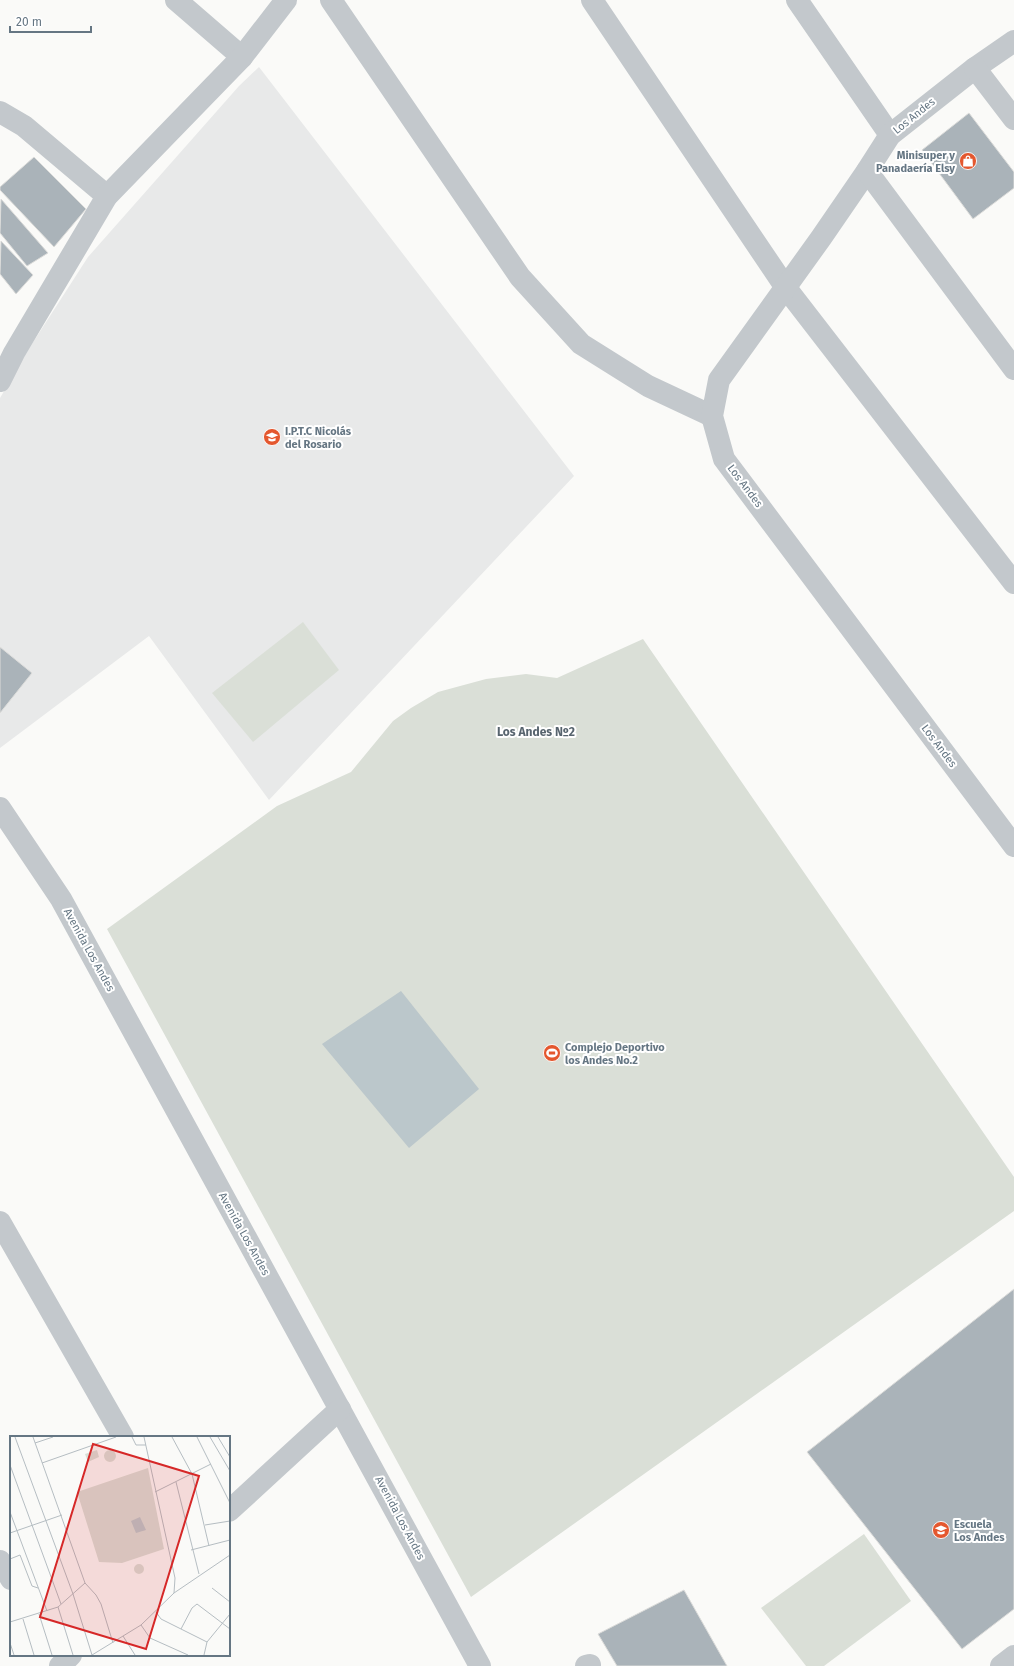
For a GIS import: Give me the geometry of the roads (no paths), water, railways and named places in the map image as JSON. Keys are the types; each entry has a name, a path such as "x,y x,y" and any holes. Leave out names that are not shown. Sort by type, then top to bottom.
{"street":[{"path":"176,0 242,57"},
{"path":"0,380 7,348 107,196 242,57 286,0"},
{"path":"331,0 520,277 581,344 648,386 712,416"},
{"path":"592,0 786,288 1014,583"},
{"path":"797,0 890,135"},
{"name":"Los Andes","path":"1014,41 975,68 890,135 868,171 719,380 712,416 724,459 1014,846"},
{"path":"975,68 1014,119"},
{"path":"0,112 24,126 107,196"},
{"path":"868,171 1014,368"},
{"name":"Avenida Los Andes","path":"0,808 61,899 480,1666"},
{"path":"0,1222 122,1436"},
{"path":"230,1510 340,1409"},
{"path":"0,1561 10,1577"},
{"path":"1001,1666 1014,1656"}],"place":[{"name":"Minisuper y Panadaería Elsy","path":"968,161"},
{"name":"I.P.T.C Nicolás del Rosario","path":"272,437"},
{"name":"Complejo Deportivo los Andes No.2","path":"552,1053"},
{"name":"Escuela Los Andes","path":"941,1530"}],"district":[{"name":"Los Andes Nº2","path":"536,732"}]}
